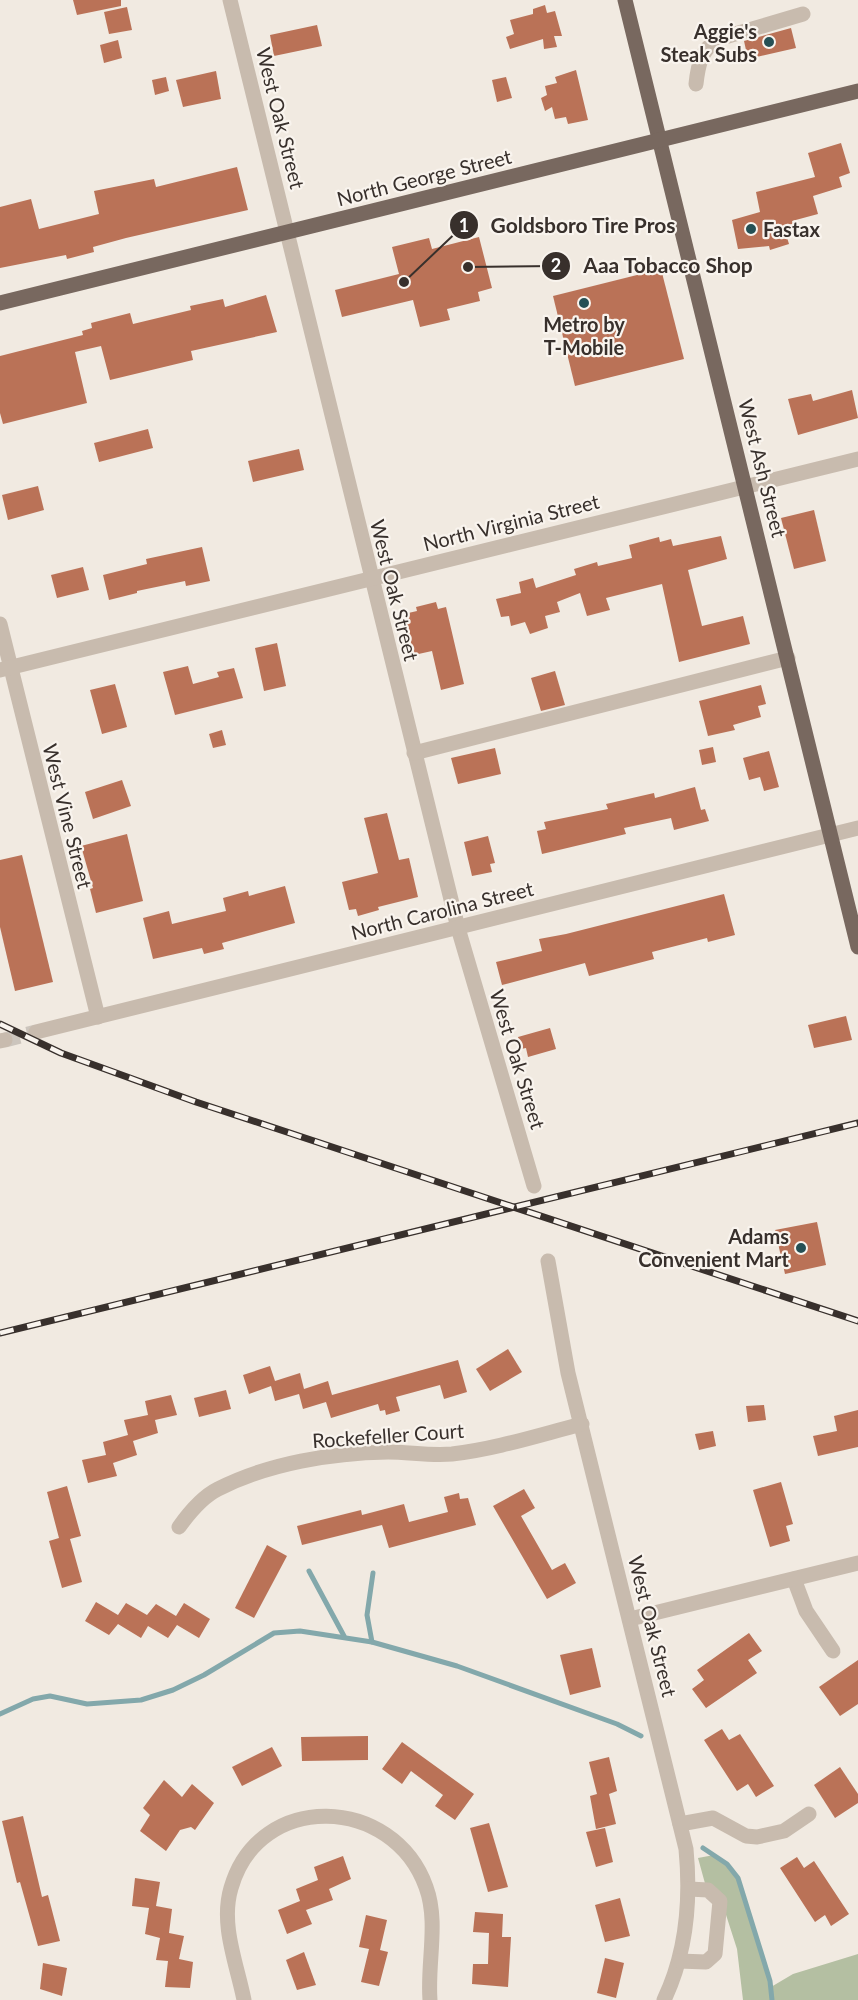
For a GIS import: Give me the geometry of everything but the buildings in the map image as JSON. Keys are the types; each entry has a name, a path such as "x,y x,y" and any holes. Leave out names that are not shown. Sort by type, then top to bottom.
{"main road":[{"name":"West Ash Street","path":"625,0 858,947"},
{"name":"North George Street","path":"0,303 858,91"}],"street":[{"name":"West Oak Street","path":"230,0 314,336 370,578 458,928 534,1186"},
{"path":"696,84 701,58 707,46 718,39 803,14"},
{"name":"North Virginia Street","path":"5,669 858,459"},
{"name":"West Vine Street","path":"0,624 5,669 98,1017"},
{"path":"414,753 788,658"},
{"name":"North Carolina Street","path":"36,1032 858,828"},
{"name":"West Oak Street","path":"548,1261 568,1373 686,1849 688,1912 679,1961 664,2000"},
{"name":"Rockefeller Court","path":"179,1527 197,1505 218,1489 294,1463 389,1452 434,1455 461,1452 582,1424"},
{"path":"630,1619 858,1563"},
{"path":"794,1579 806,1611 833,1651"},
{"path":"680,1824 713,1818 746,1836 757,1837 784,1831 809,1814"},
{"path":"244,2000 227,1913 231,1888 241,1865 257,1844 274,1829 294,1820 319,1816 341,1816 365,1822 386,1833 403,1849 418,1869 427,1888 431,1911 428,1980 430,2000"},
{"path":"679,1961 706,1962 716,1954 720,1901 708,1890 689,1889"}],"green space":[{"path":"714,1855 727,1864 738,1878 771,1987 793,1974 858,1954 858,2000 743,2000 737,1949 719,1893 706,1887 698,1858"}],"waterway":[{"path":"309,1571 344,1636"},
{"path":"372,1642 367,1615 373,1573"},
{"path":"0,1714 33,1699 50,1696 87,1704 141,1700 173,1690 204,1675 274,1633 300,1631 372,1642 457,1666 617,1724 641,1736"},
{"path":"703,1848 727,1864 738,1878 770,1981 772,2000"}],"tunnel":[{"path":"5,1040 36,1032"}],"railway":[{"path":"0,1024 61,1053 196,1102 858,1321"},
{"path":"0,1333 858,1123"}],"place":[{"name":"Aggie's Steak Subs","path":"769,42"},
{"name":"Fastax","path":"751,229"},
{"name":"Aaa Tobacco Shop","path":"468,267"},
{"name":"Goldsboro Tire Pros","path":"404,282"},
{"name":"Metro by T-Mobile","path":"584,303"},
{"name":"Adams Convenient Mart","path":"801,1248"}]}
